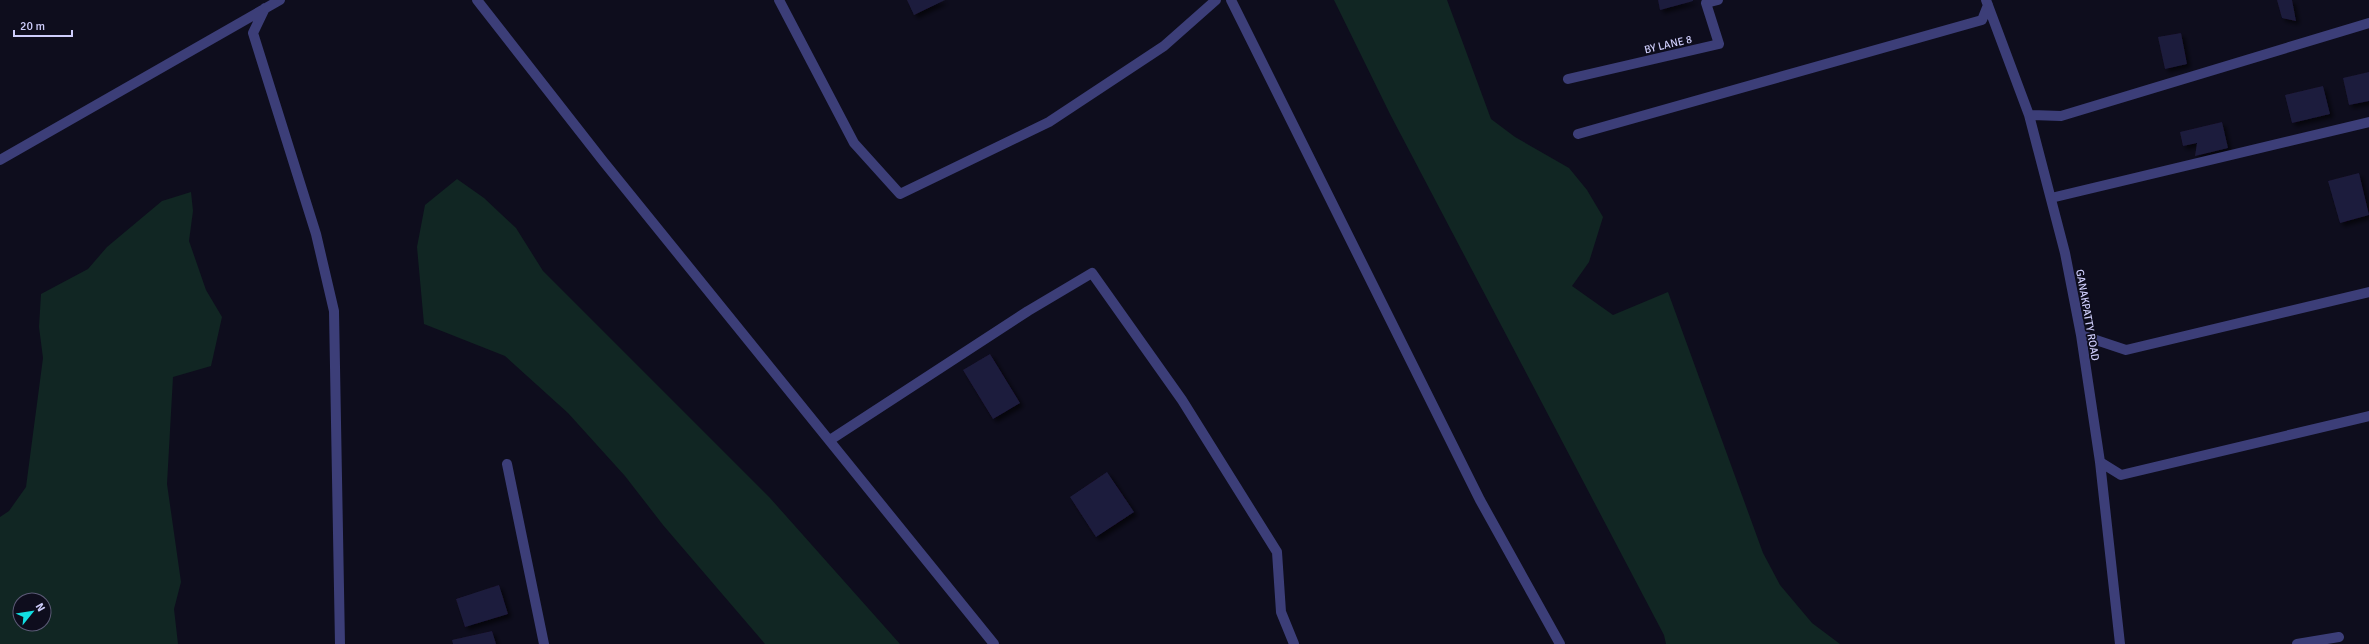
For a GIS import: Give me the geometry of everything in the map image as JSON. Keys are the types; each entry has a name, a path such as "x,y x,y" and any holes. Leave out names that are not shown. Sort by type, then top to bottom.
{"street":[{"path":"0,160 280,0"},
{"path":"477,0 603,161 994,644"},
{"path":"779,0 854,143 900,194 1049,122 1164,46 1216,0"},
{"path":"1232,0 1480,500 1560,644"},
{"name":"BY LANE 8","path":"1568,79 1719,44 1706,3 1718,0"},
{"path":"1578,134 1982,20 1987,2"},
{"name":"GANAKPATTY ROAD","path":"1987,2 2029,116 2065,253 2081,335 2100,462 2121,643"},
{"path":"265,8 253,33 316,234 334,311 340,644"},
{"path":"2029,116 2061,116 2369,23"},
{"path":"2050,198 2369,122"},
{"path":"830,440 1028,311 1092,273 1182,400 1277,552 1281,612 1294,644"},
{"path":"2081,335 2126,350 2369,292"},
{"path":"2100,462 2121,476 2369,416"},
{"path":"507,464 544,644"},
{"path":"2297,644 2339,637"}],"green space":[{"path":"1334,0 1447,0 1491,119 1515,137 1569,168 1587,190 1603,217 1589,262 1572,286 1613,315 1668,292 1763,553 1780,585 1812,623 1840,644 1666,644 1664,635 1390,114"},
{"path":"457,179 484,198 516,228 543,271 770,498 900,644 765,644 663,525 625,476 568,413 505,356 424,324 417,247 425,205"},
{"path":"191,192 193,211 189,241 206,290 222,317 211,366 173,377 167,484 181,582 174,609 178,644 0,644 0,517 9,511 26,487 43,358 39,327 41,294 88,269 107,247 162,201"}],"building":[{"path":"907,0 945,0 914,15"},
{"path":"1658,0 1693,0 1693,1 1660,10"},
{"path":"2277,0 2292,0 2296,21 2282,18"},
{"path":"2181,33 2187,64 2165,69 2158,37"},
{"path":"2369,72 2369,101 2349,105 2343,78"},
{"path":"2323,86 2330,114 2292,123 2285,95"},
{"path":"2222,122 2228,148 2195,156 2197,143 2183,146 2180,132"},
{"path":"2359,173 2369,215 2340,223 2328,181"},
{"path":"990,354 1020,403 993,419 963,370"},
{"path":"1107,472 1134,512 1096,537 1070,497"},
{"path":"499,585 508,614 465,627 456,599"},
{"path":"492,631 496,644 453,644 452,640"}]}
